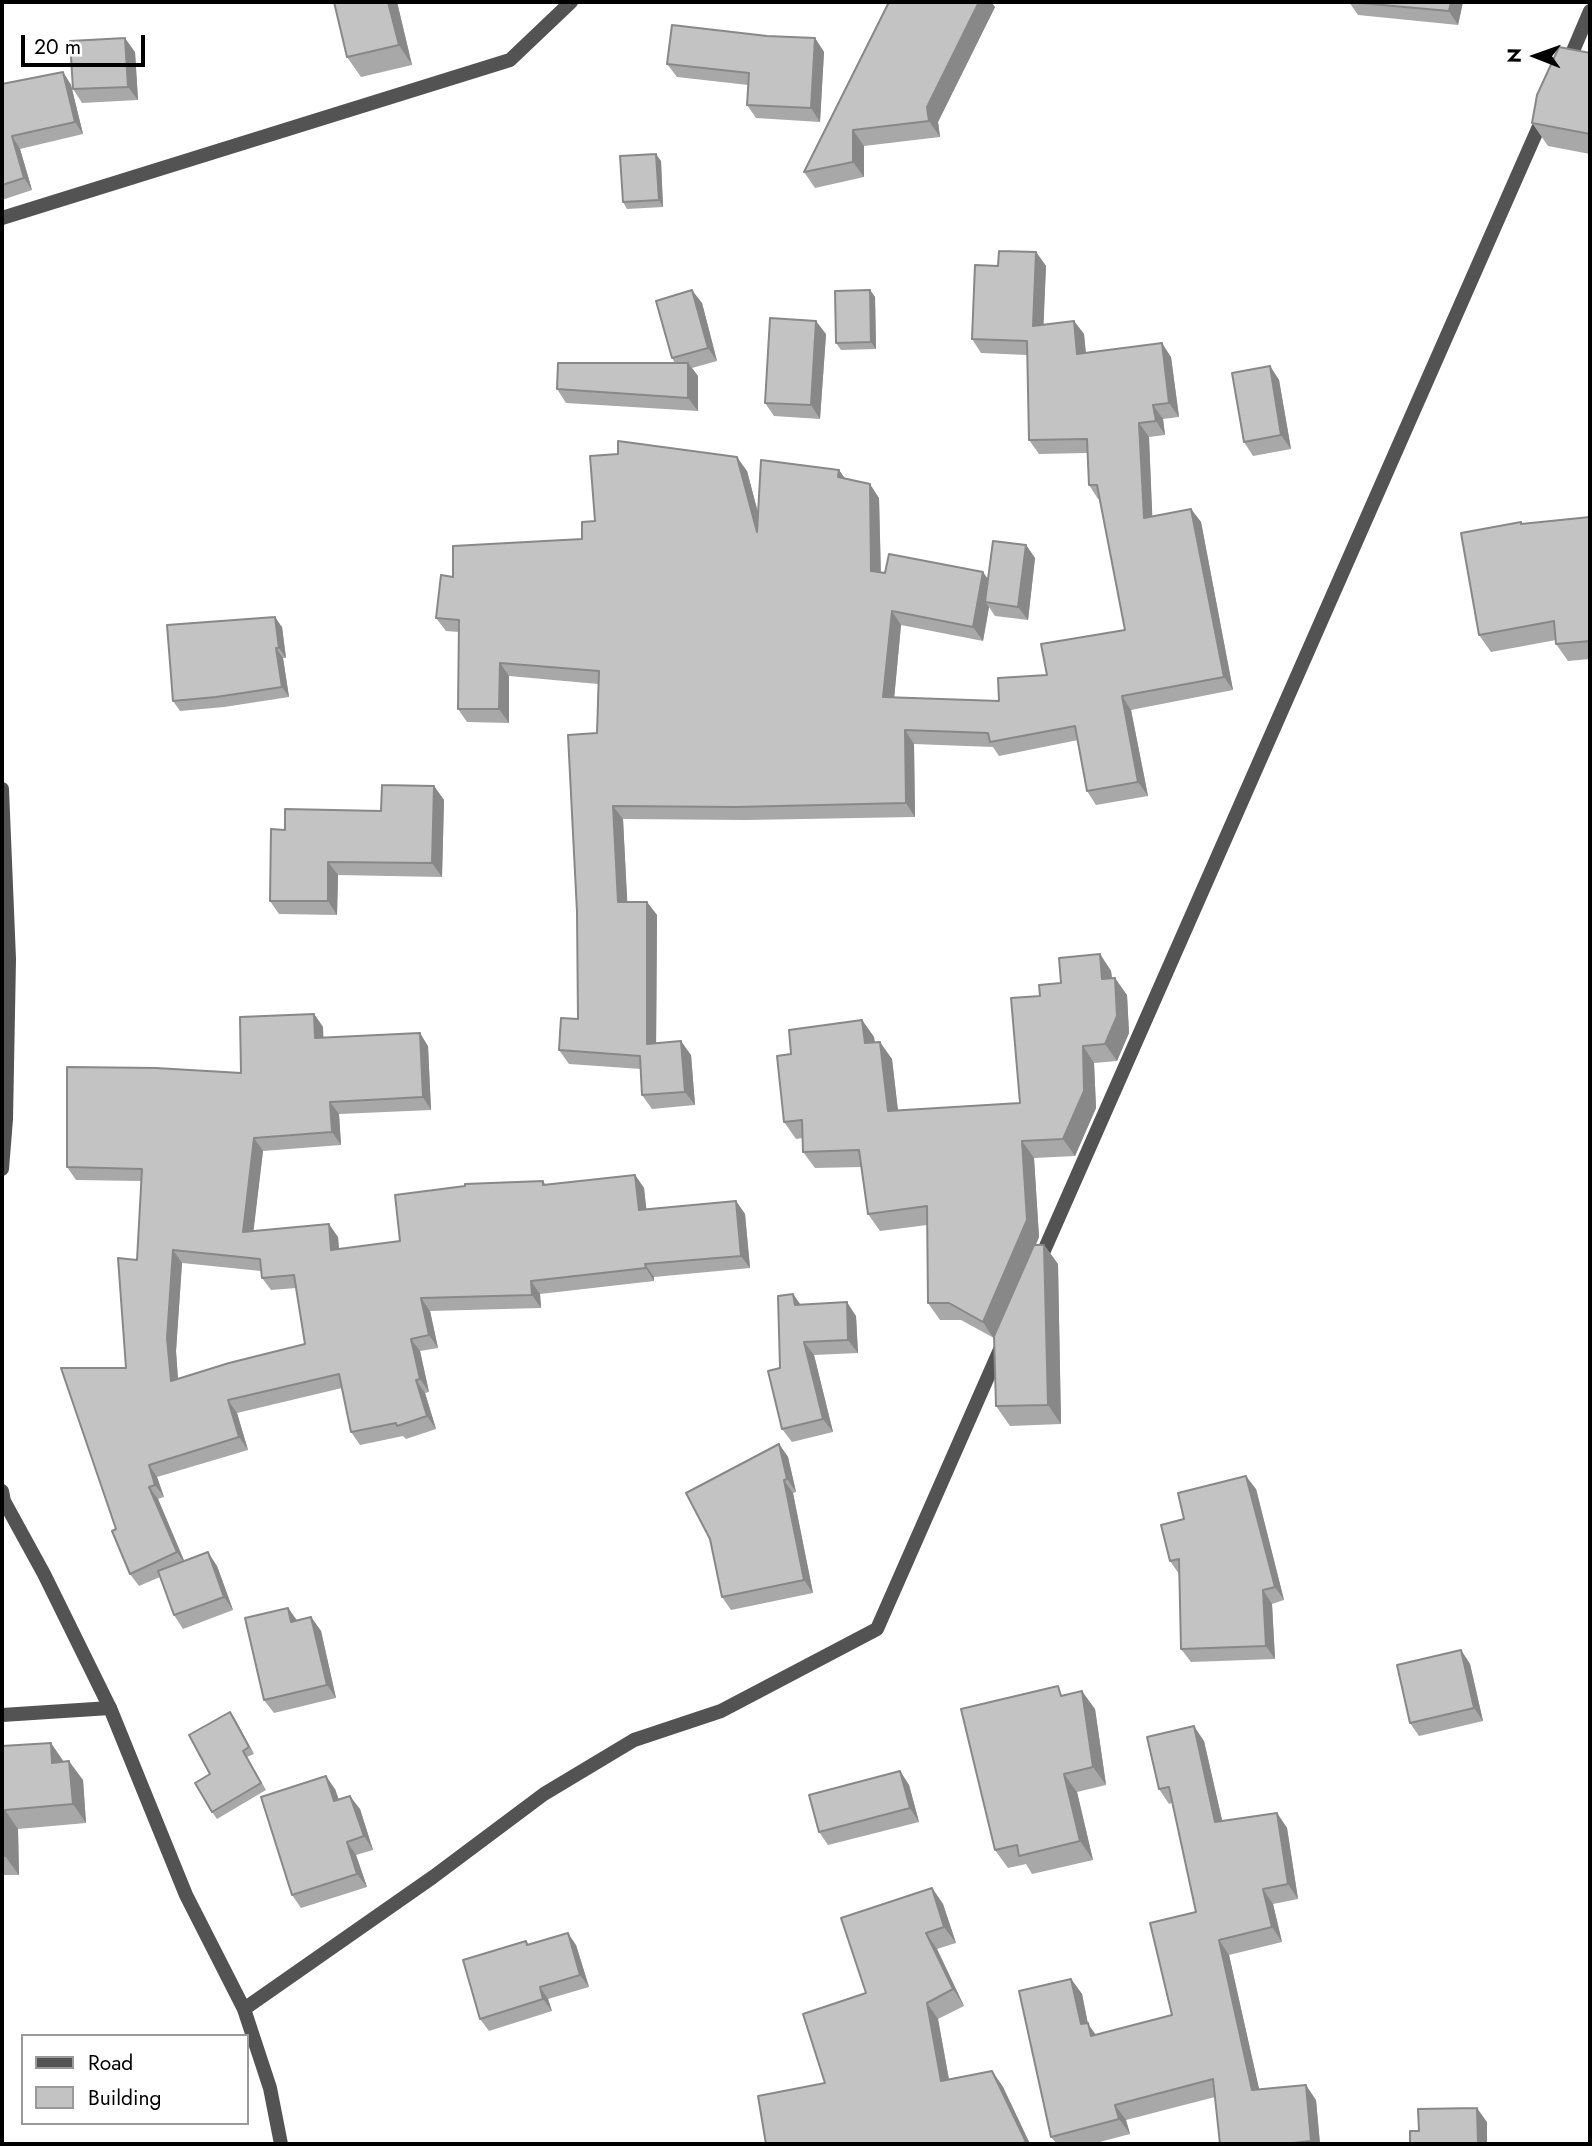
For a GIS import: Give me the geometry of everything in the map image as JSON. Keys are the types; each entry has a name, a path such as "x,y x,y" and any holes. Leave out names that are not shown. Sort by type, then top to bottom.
{"street":[{"path":"2,218 510,60 571,2"},
{"path":"1562,75 1590,11"},
{"path":"1034,1272 1551,100"},
{"path":"2,789 9,959 6,1119 2,1169"},
{"path":"244,2009 433,1877 544,1794 634,1740 721,1711 877,1629 1006,1336"},
{"path":"2,1491 4,1501 44,1574 110,1708 186,1895 244,2009 270,2088 281,2144"},
{"path":"2,1715 110,1708"}],"building":[{"path":"334,2 388,2 399,45 347,57"},
{"path":"889,2 979,2 927,107 929,121 853,130 853,162 804,172"},
{"path":"1349,2 1451,2 1449,11"},
{"path":"672,25 767,36 815,38 811,108 747,105 749,73 667,64"},
{"path":"125,38 128,87 73,89 70,41"},
{"path":"1559,47 1590,53 1590,134 1532,123 1537,95"},
{"path":"63,72 75,122 12,136 24,178 2,185 2,84"},
{"path":"656,154 659,200 623,202 620,156"},
{"path":"999,251 1036,252 1033,326 1074,321 1077,354 1162,343 1169,403 1153,405 1156,421 1139,423 1144,518 1191,509 1224,677 1122,696 1138,782 1087,791 1075,726 990,742 988,733 905,730 906,803 736,807 613,806 618,902 647,902 647,1044 681,1041 685,1092 642,1095 640,1056 559,1050 561,1018 578,1019 577,912 568,735 597,733 599,671 500,663 499,709 458,709 459,620 436,618 441,575 453,577 453,546 582,539 582,522 595,521 590,456 618,454 618,441 737,457 757,532 761,460 839,470 838,477 870,484 871,571 885,573 889,554 983,572 973,627 892,611 883,697 999,701 998,678 1047,675 1041,644 1125,630 1097,485 1089,485 1087,439 1029,440 1027,341 972,339 975,265 998,266"},
{"path":"692,290 708,348 672,358 656,301"},
{"path":"870,290 871,342 836,343 835,291"},
{"path":"770,318 816,321 811,405 765,403"},
{"path":"558,363 688,363 688,398 557,389"},
{"path":"1270,366 1281,435 1244,442 1232,373"},
{"path":"1590,517 1590,641 1556,644 1554,621 1479,635 1461,533 1521,522"},
{"path":"993,541 1026,545 1018,607 985,602"},
{"path":"275,617 282,687 173,701 167,625"},
{"path":"382,785 434,786 432,863 328,862 328,901 270,901 271,829 285,830 285,809 381,811"},
{"path":"1100,954 1102,979 1115,978 1117,1016 1105,1044 1083,1046 1084,1091 1063,1139 1022,1141 1027,1220 983,1322 949,1303 928,1303 927,1206 868,1214 859,1150 803,1152 802,1120 784,1122 777,1056 791,1054 789,1030 862,1020 865,1043 880,1042 888,1111 1020,1103 1011,998 1040,996 1039,985 1061,983 1059,958"},
{"path":"314,1014 315,1038 420,1033 423,1097 330,1102 332,1132 254,1138 243,1232 329,1224 331,1250 400,1241 395,1195 465,1184 543,1181 543,1185 635,1175 639,1210 736,1201 741,1256 645,1264 646,1268 531,1281 532,1295 421,1298 429,1335 411,1339 420,1379 416,1380 427,1416 397,1426 396,1423 351,1432 339,1374 228,1400 239,1437 149,1465 155,1485 149,1487 177,1552 130,1574 112,1531 116,1529 61,1368 126,1368 118,1258 137,1260 142,1169 67,1167 67,1067 241,1073 240,1017","holes":["173,1250 260,1259 262,1278 294,1275 305,1344 171,1381 167,1338"]},
{"path":"1034,1245 1044,1245 1048,1405 996,1406 994,1336"},
{"path":"793,1294 795,1305 847,1302 848,1340 804,1342 823,1419 782,1429 768,1371 780,1368 778,1296"},
{"path":"779,1444 804,1580 722,1597 710,1539 686,1493"},
{"path":"1246,1476 1275,1587 1263,1590 1266,1646 1181,1649 1179,1559 1170,1561 1161,1525 1184,1519 1178,1493"},
{"path":"208,1552 224,1597 174,1615 158,1571"},
{"path":"288,1608 291,1622 311,1617 327,1685 264,1700 245,1618"},
{"path":"1461,1650 1474,1708 1410,1723 1397,1665"},
{"path":"1058,1686 1061,1696 1082,1691 1093,1767 1064,1774 1080,1841 1019,1856 1017,1845 995,1850 961,1709"},
{"path":"230,1712 249,1747 243,1751 261,1783 212,1812 195,1783 210,1774 189,1735"},
{"path":"1194,1726 1215,1822 1277,1813 1288,1884 1263,1889 1272,1927 1219,1940 1252,2090 1306,2085 1311,2141 1220,2144 1213,2079 1115,2105 1119,2119 1051,2137 1019,1991 1071,1979 1081,2024 1088,2023 1091,2036 1172,2015 1150,1923 1196,1912 1169,1787 1159,1789 1147,1737"},
{"path":"51,1743 52,1763 69,1761 73,1804 5,1810 5,1856 2,1856 2,1746"},
{"path":"900,1771 910,1808 819,1832 809,1795"},
{"path":"326,1776 334,1801 350,1796 364,1836 347,1842 357,1874 292,1895 261,1797"},
{"path":"932,1888 944,1927 926,1933 953,1989 927,2003 941,2081 992,2071 1026,2142 766,2144 758,2096 825,2083 803,2014 866,1993 841,1918"},
{"path":"568,1933 580,1975 540,1987 543,1999 480,2019 463,1960 526,1941 527,1945"},
{"path":"1477,2108 1478,2144 1410,2144 1410,2131 1419,2131 1418,2109"}]}
